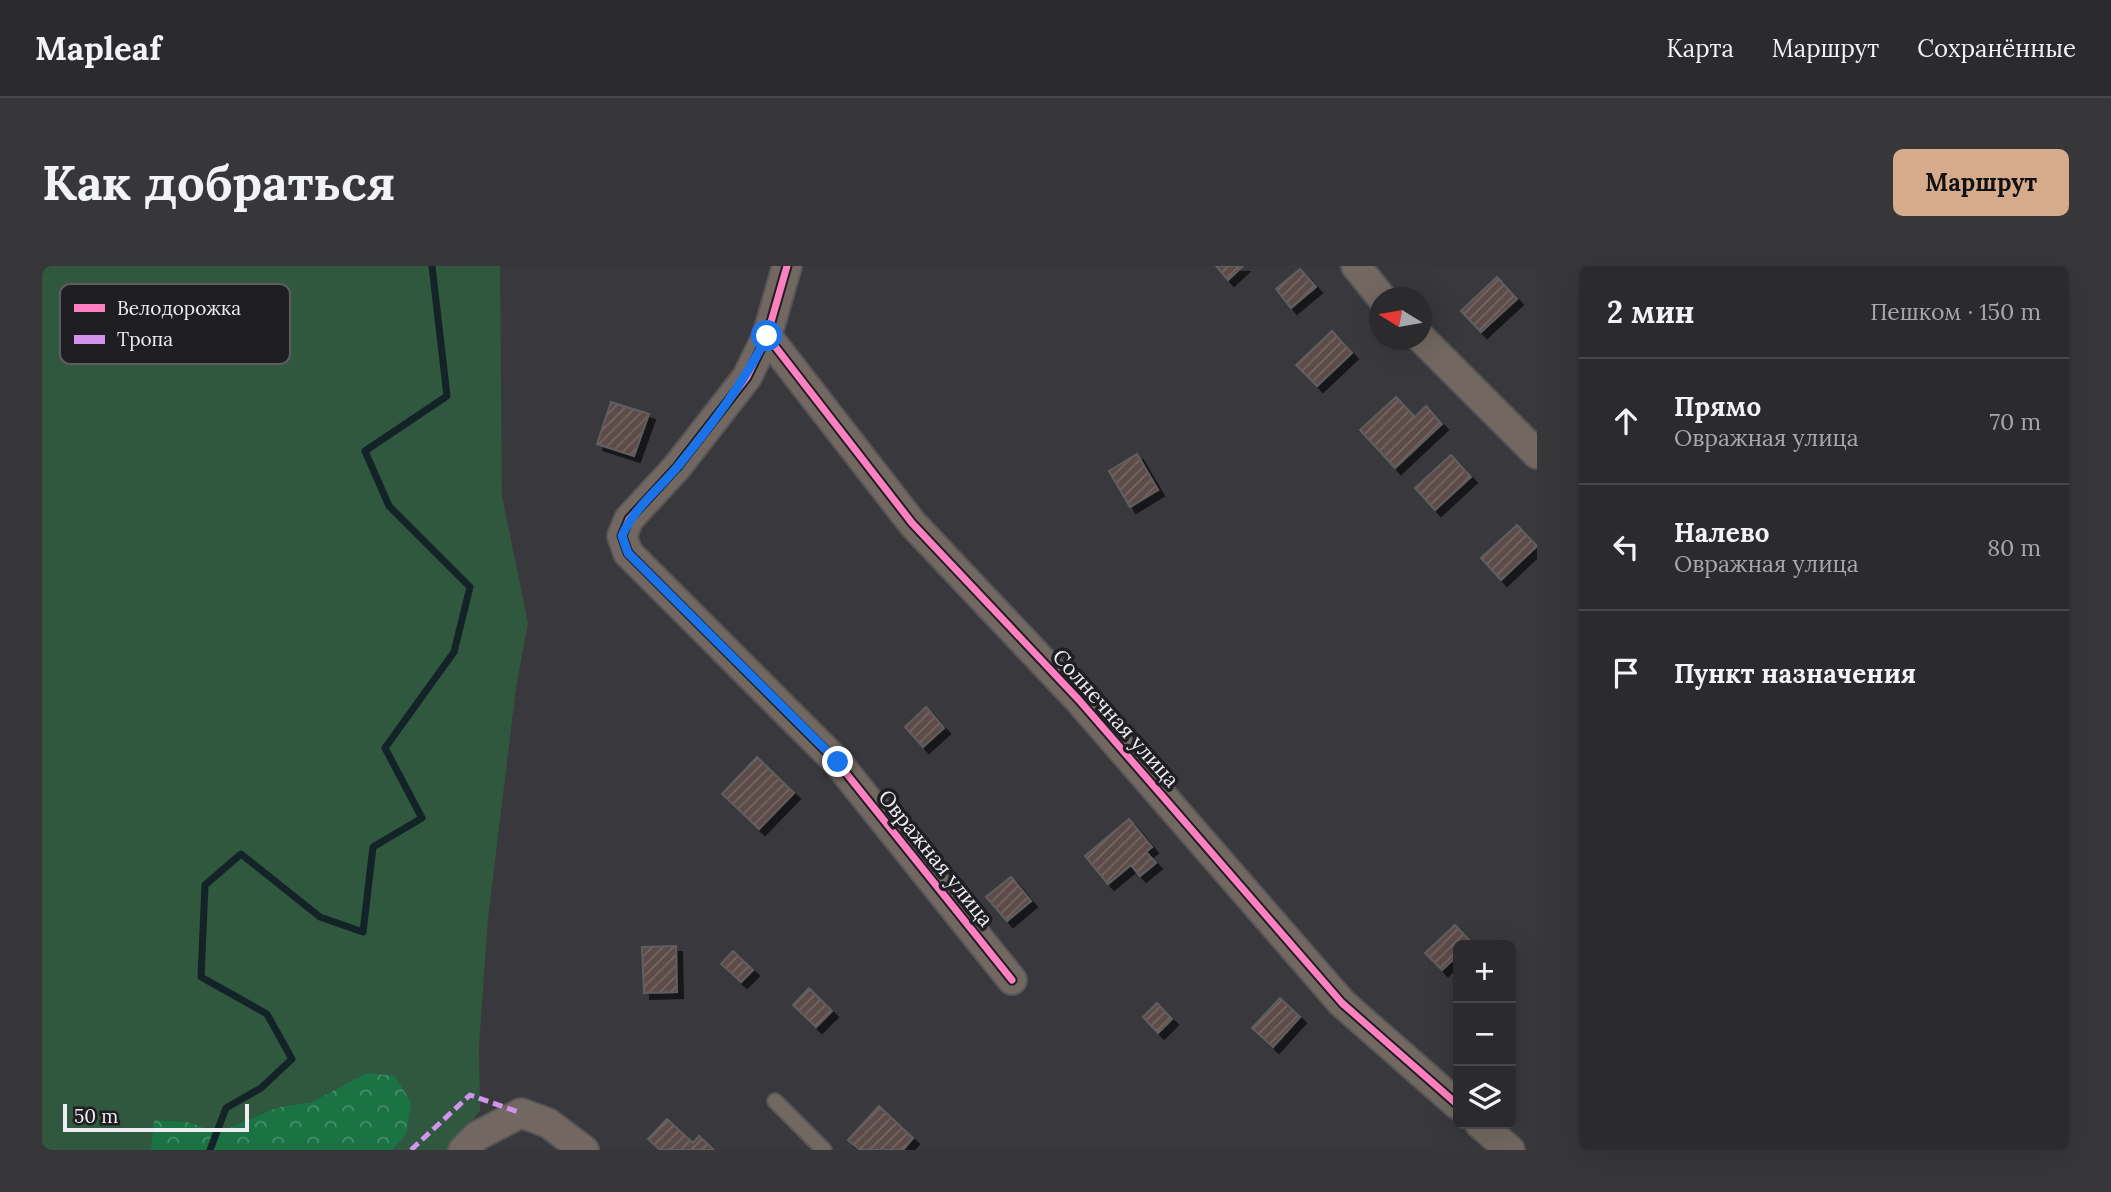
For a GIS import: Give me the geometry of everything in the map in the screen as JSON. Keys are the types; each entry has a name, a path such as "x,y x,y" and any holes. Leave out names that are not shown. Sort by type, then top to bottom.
{"street":[{"name":"Овражная улица","path":"787,266 767,336 747,377 677,467 629,519 622,536 628,553 838,762 1012,979"},
{"path":"1356,266 1373,287"},
{"name":"Солнечная улица","path":"767,336 912,523 1079,700 1342,1003 1453,1101"},
{"path":"1432,349 1537,454"},
{"path":"463,1150 477,1136 521,1113 548,1123 584,1150"},
{"path":"1486,1129 1510,1150"}],"lane":[{"path":"775,1101 824,1150"}],"green space":[{"path":"42,266 500,266 502,496 528,623 516,688 488,919 479,1046 480,1111 450,1150 392,1150 406,1135 366,1073 312,1102 279,1107 218,1132 187,1122 155,1120 151,1150 42,1150"},
{"path":"366,1073 395,1076 411,1103 406,1135 392,1150 151,1150 154,1120 187,1122 218,1132 279,1107 312,1102"}],"building":[{"path":"1216,266 1243,266 1228,280"},
{"path":"1300,269 1316,287 1291,308 1276,289"},
{"path":"1497,277 1517,299 1481,332 1461,311"},
{"path":"1332,331 1352,353 1317,386 1296,365"},
{"path":"1396,397 1415,417 1426,406 1442,424 1395,468 1360,430"},
{"path":"611,402 649,414 634,456 597,444"},
{"path":"1137,454 1158,490 1130,507 1109,471"},
{"path":"1451,455 1471,477 1435,510 1415,488"},
{"path":"1517,525 1537,546 1501,580 1481,558"},
{"path":"926,707 944,728 923,747 905,727"},
{"path":"757,757 794,793 759,829 722,794"},
{"path":"1129,819 1152,847 1146,852 1156,863 1140,876 1131,865 1108,884 1085,856"},
{"path":"1011,877 1031,901 1007,921 986,897"},
{"path":"1455,925 1469,940 1453,940 1453,960 1442,970 1425,953"},
{"path":"676,946 677,992 644,993 642,947"},
{"path":"733,951 753,970 741,982 721,964"},
{"path":"809,988 832,1011 816,1027 793,1005"},
{"path":"1280,998 1300,1017 1273,1047 1252,1028"},
{"path":"1157,1003 1172,1019 1158,1033 1143,1017"},
{"path":"879,1106 913,1138 903,1150 860,1150 848,1140"},
{"path":"667,1119 693,1143 699,1136 714,1150 660,1150 648,1139"}],"waterway":[{"path":"210,1150 226,1108 261,1088 292,1059 267,1014 201,977 205,885 241,854 320,917 363,932 373,847 422,818 385,748 454,652 470,587 389,506 365,451 447,396 432,266"}],"marked path":[{"path":"411,1150 470,1095 521,1113"}],"cycle path":[{"path":"787,266 767,336 747,377 677,467 629,519 622,536 628,553 838,763 1012,980"},
{"path":"767,336 912,523 1079,700 1342,1003 1453,1101"}],"route":[{"path":"767,336 747,377 677,467 629,519 622,536 628,553 838,762"}]}
